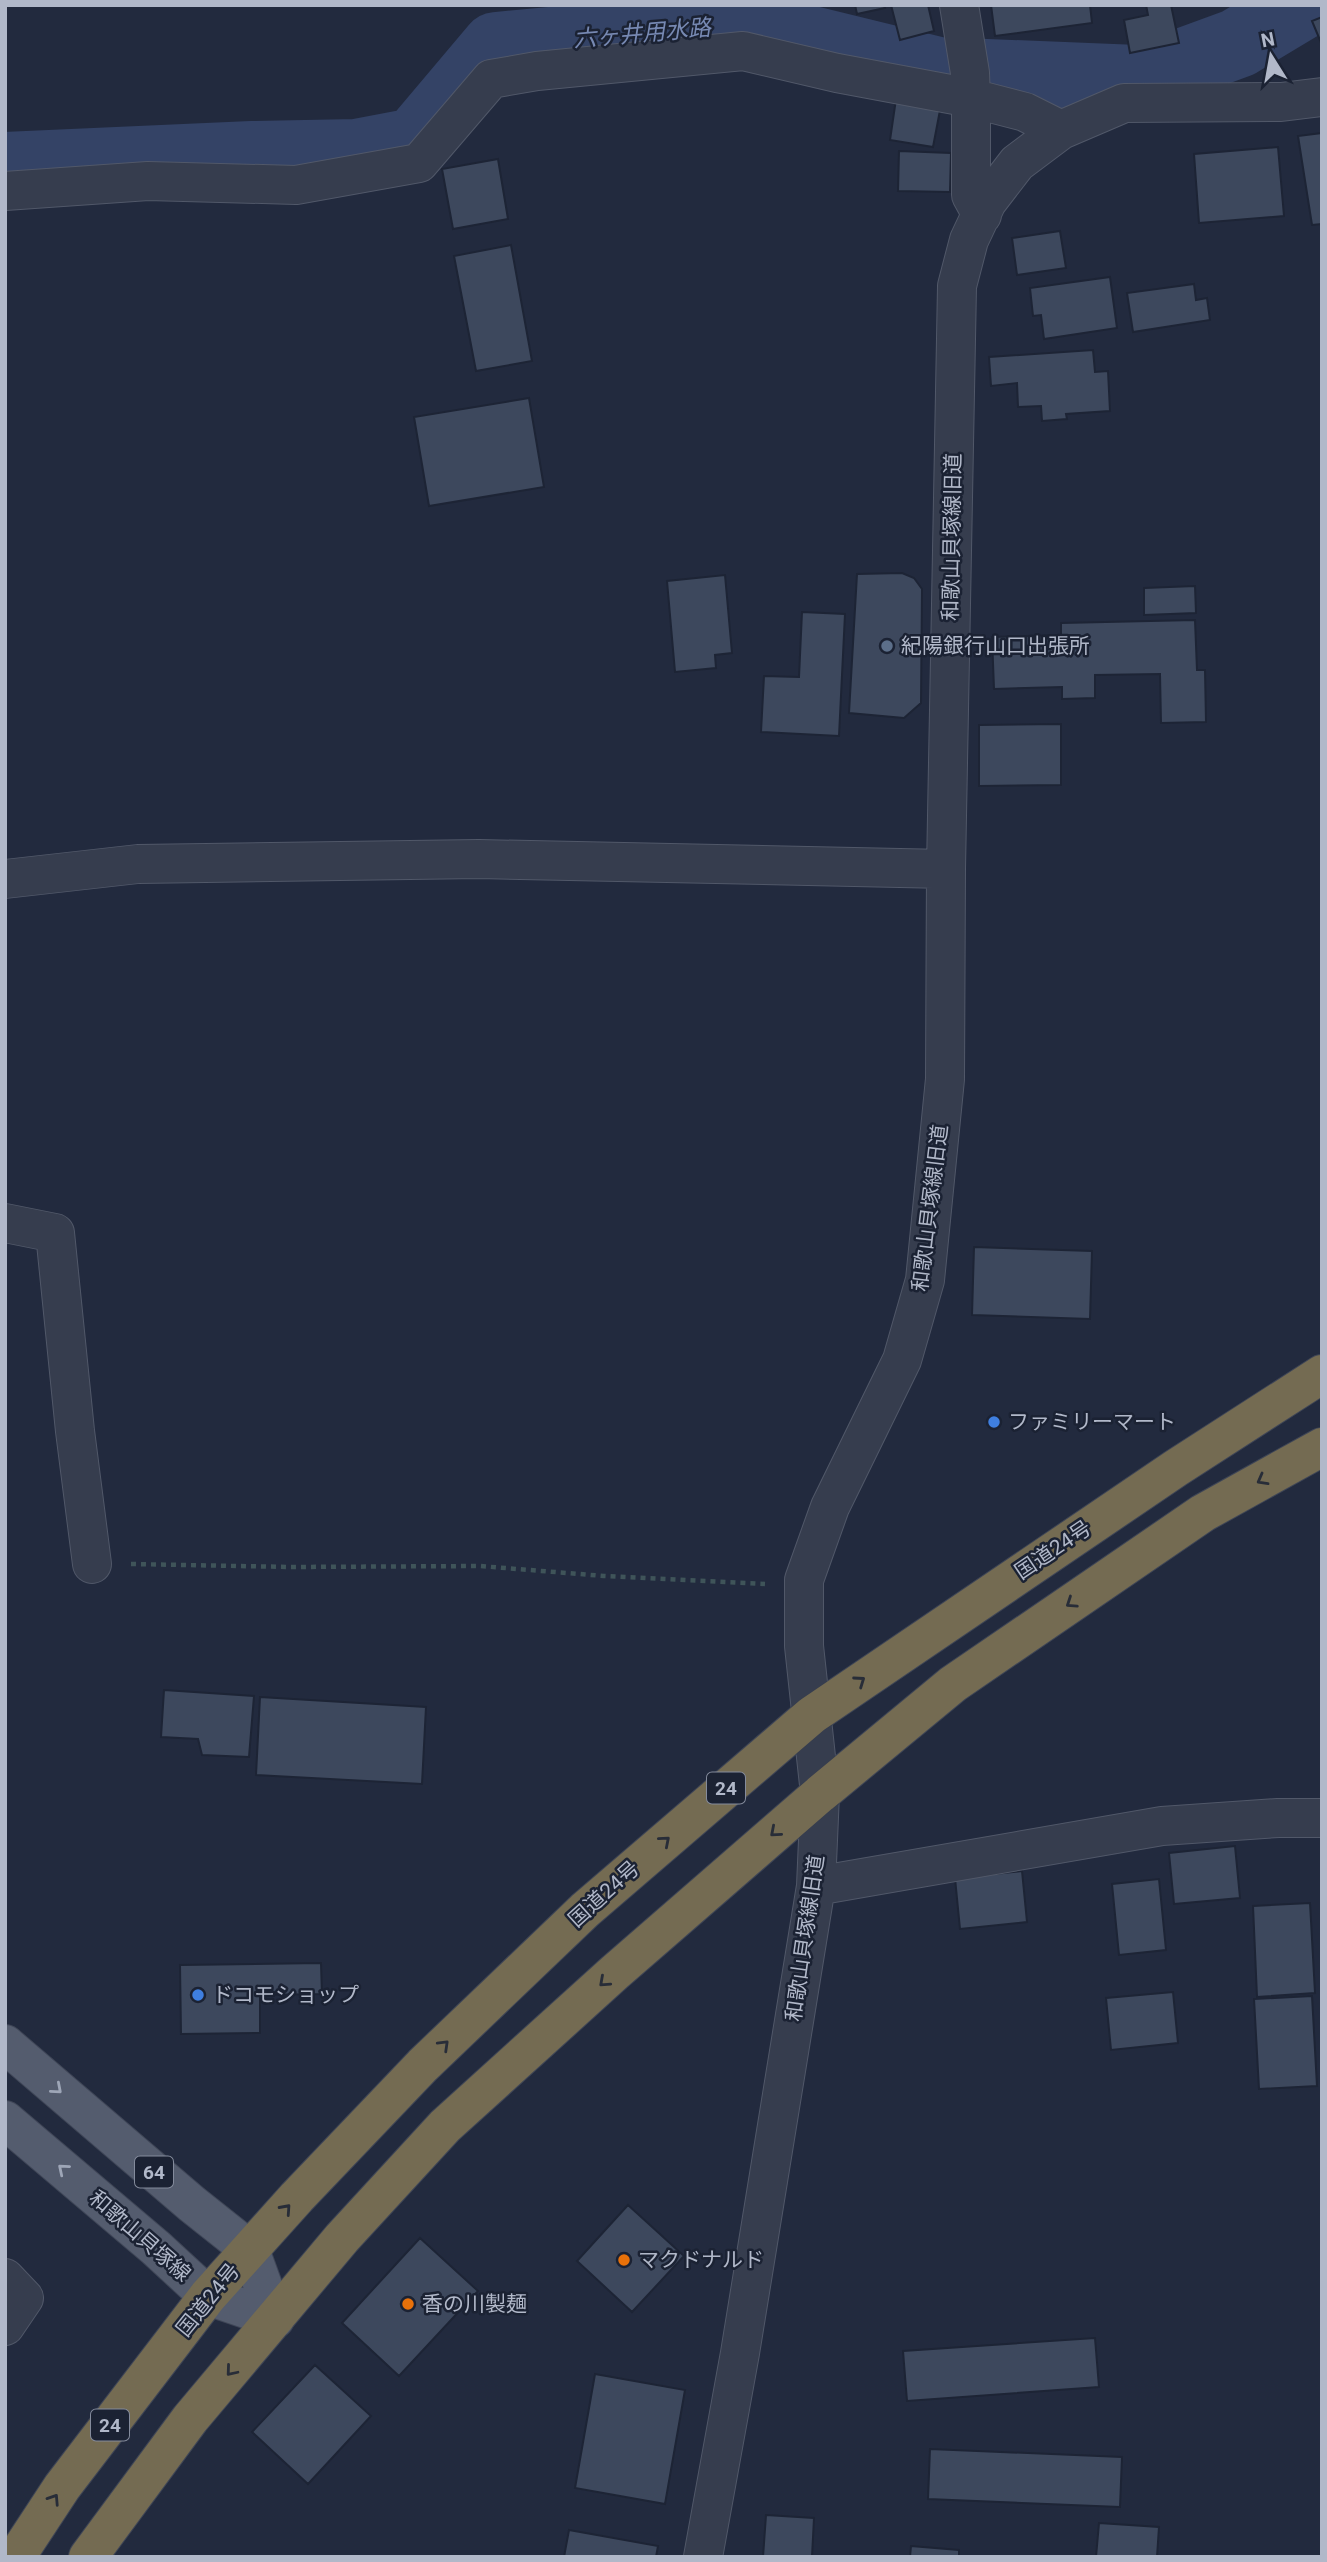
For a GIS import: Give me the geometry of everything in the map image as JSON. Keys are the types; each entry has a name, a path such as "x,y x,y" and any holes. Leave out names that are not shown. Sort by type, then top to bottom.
{"highway":[{"name":"国道24号","path":"16,2557 62,2487 208,2296 305,2188 423,2065 576,1919 812,1715 1176,1468 1322,1374"},
{"path":"88,2557 190,2419 342,2238 445,2126 614,1973 820,1794 953,1684 1203,1513 1322,1447"}],"main road":[{"name":"64","path":"5,2044 192,2204 250,2250"},
{"name":"和歌山貝塚線","path":"5,2120 156,2248 208,2296 275,2319"},
{"path":"250,2250 275,2319"}],"street":[{"path":"959,5 970,73 971,195 982,215"},
{"path":"5,191 148,181 296,185 419,163 491,79 537,71 743,51 837,73 971,98 1025,112 1061,130"},
{"name":"和歌山貝塚線旧道","path":"703,2557 740,2353 816,1885 820,1794 804,1646 804,1580 830,1507 902,1360 925,1280 945,1079 946,869 957,286 969,240 987,202 1017,163 1061,130 1124,103 1281,102 1322,97"},
{"path":"5,879 138,864 479,859 946,869"},
{"path":"5,1223 55,1233 75,1431 92,1564"},
{"path":"816,1885 1162,1826 1278,1818 1322,1818"},
{"path":"5,2278 24,2298 5,2326"}],"path":[{"path":"92,1564 480,1566 758,1585 804,1580"}],"building":[{"path":"855,5 884,5 885,8 857,14"},
{"path":"891,5 928,5 934,31 900,40"},
{"path":"991,5 1090,5 1092,23 995,36"},
{"path":"1146,5 1171,5 1179,43 1130,53 1124,20 1148,15"},
{"path":"1322,17 1322,45 1312,21"},
{"path":"896,99 941,105 933,147 890,140"},
{"path":"1322,133 1322,224 1312,225 1298,136"},
{"path":"1278,147 1284,216 1199,223 1194,154"},
{"path":"899,151 951,153 950,192 898,191"},
{"path":"498,159 508,219 453,229 442,169"},
{"path":"1060,231 1066,268 1017,275 1012,238"},
{"path":"511,245 532,361 476,371 454,256"},
{"path":"1110,277 1117,328 1044,339 1041,315 1033,316 1030,288"},
{"path":"1194,284 1196,300 1207,298 1210,320 1133,332 1127,293"},
{"path":"1093,350 1095,372 1108,371 1110,411 1066,414 1067,419 1042,421 1041,406 1018,407 1017,383 991,386 989,357"},
{"path":"529,398 544,487 429,506 414,417"},
{"name":"紀陽銀行山口出張所","path":"902,573 914,578 922,589 921,703 904,718 849,713 857,574"},
{"path":"725,575 732,653 715,655 716,668 675,672 667,581"},
{"path":"1195,586 1196,613 1144,615 1144,588"},
{"path":"802,612 845,614 839,736 761,732 764,676 799,677"},
{"path":"1195,620 1197,670 1205,670 1206,722 1161,723 1160,674 1095,675 1095,698 1062,699 1062,687 994,689 992,637 1061,635 1061,623"},
{"path":"1061,724 1061,785 979,786 979,725"},
{"path":"974,1247 1092,1251 1090,1319 972,1315"},
{"path":"164,1690 254,1696 249,1757 202,1755 198,1739 161,1737"},
{"path":"260,1697 426,1707 422,1784 256,1775"},
{"path":"1235,1846 1240,1898 1174,1904 1169,1853"},
{"path":"1022,1871 1027,1922 960,1929 955,1878"},
{"path":"1159,1879 1166,1950 1119,1955 1112,1884"},
{"path":"1310,1903 1315,1993 1257,1997 1253,1906"},
{"path":"321,1963 322,1994 260,1995 260,2033 181,2034 180,1965"},
{"path":"1173,1992 1178,2043 1111,2050 1106,1998"},
{"path":"1312,1996 1317,2086 1259,2089 1254,1999"},
{"path":"628,2205 684,2256 632,2312 577,2261"},
{"path":"420,2238 478,2291 399,2376 342,2323"},
{"path":"1095,2338 1099,2387 907,2401 903,2351"},
{"path":"315,2365 371,2416 308,2484 252,2432"},
{"path":"595,2374 685,2390 665,2504 575,2488"},
{"path":"930,2449 1122,2457 1120,2507 928,2499"},
{"path":"766,2515 814,2518 812,2557 763,2557"},
{"path":"1099,2523 1159,2527 1157,2557 1096,2557"},
{"path":"569,2530 658,2546 656,2557 564,2557"},
{"path":"911,2546 959,2550 959,2557 910,2557"}],"waterway":[{"name":"六ヶ井用水路","path":"5,167 357,154 415,143 496,47 742,24 938,72 1137,80 1238,43 1301,5"}],"place":[{"name":"紀陽銀行山口出張所","path":"887,646"},
{"name":"ファミリーマート","path":"994,1422"},
{"name":"ドコモショップ","path":"198,1995"},
{"name":"マクドナルド","path":"624,2260"},
{"name":"香の川製麺","path":"408,2304"}]}
